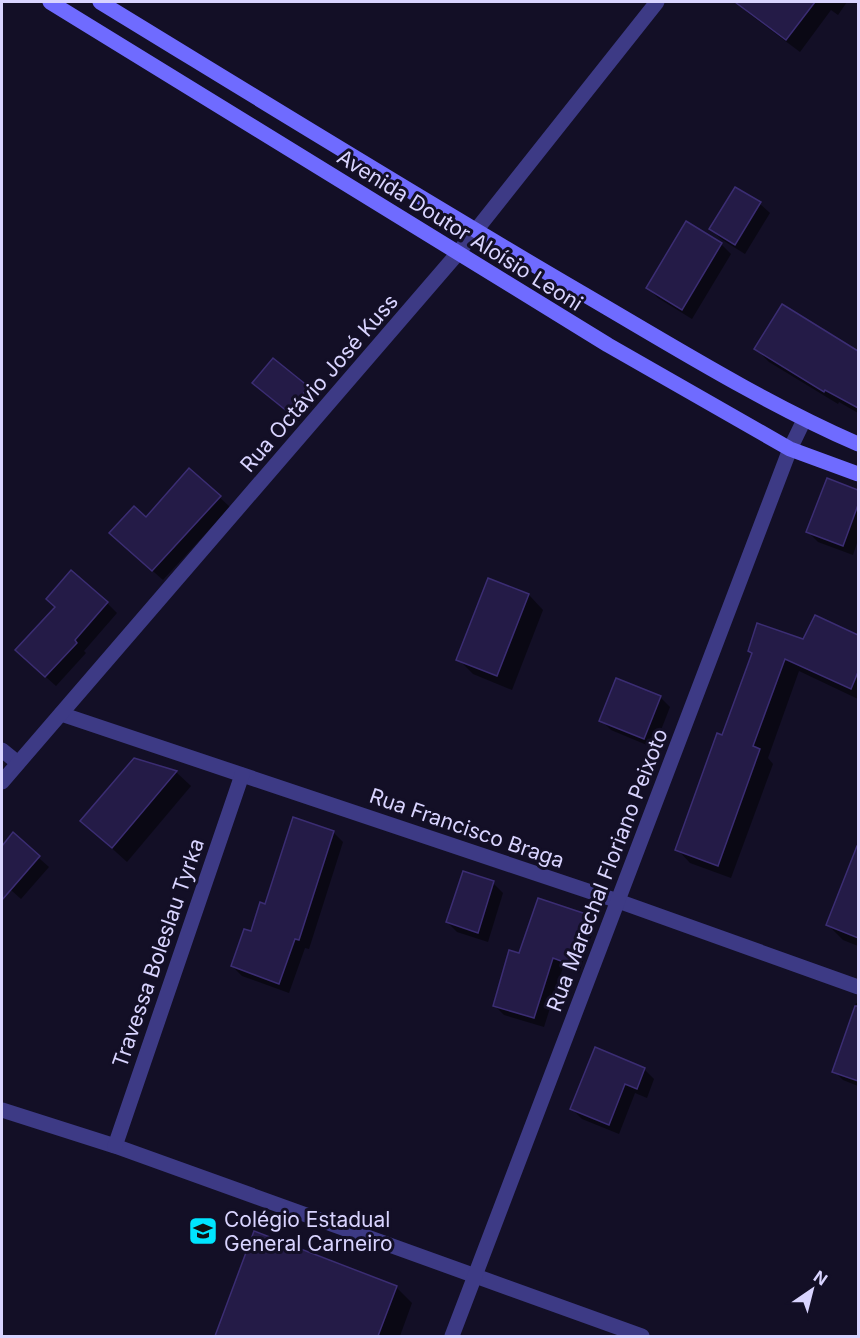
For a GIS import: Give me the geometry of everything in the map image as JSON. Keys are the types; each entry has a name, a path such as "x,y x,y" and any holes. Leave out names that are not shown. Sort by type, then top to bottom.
{"main road":[{"name":"Avenida Doutor Aloísio Leoni","path":"50,2 608,345 790,449 858,474"},
{"name":"Avenida Doutor Aloísio Leoni","path":"100,2 476,231 804,420 858,444"}],"street":[{"name":"Rua Octávio José Kuss","path":"2,782 458,253 657,2"},
{"name":"Rua Marechal Floriano Peixoto","path":"452,1336 790,449 804,420"},
{"name":"Rua Francisco Braga","path":"61,714 618,901 858,987"},
{"path":"2,750 18,763"},
{"name":"Travessa Boleslau Tyrka","path":"114,1146 242,774"},
{"path":"2,1110 114,1146 642,1336"}],"building":[{"path":"735,2 815,2 786,40"},
{"path":"735,187 761,202 735,245 709,229"},
{"path":"686,221 722,243 682,310 646,288"},
{"path":"782,304 858,351 858,408 825,390 824,392 754,349"},
{"path":"273,358 309,387 288,412 252,383"},
{"path":"189,468 221,496 152,571 109,533 134,506 146,517"},
{"path":"827,478 858,490 858,505 843,546 806,532"},
{"path":"71,570 108,602 75,640 77,643 45,677 15,650 55,607 46,599"},
{"path":"488,578 529,594 497,676 456,660"},
{"path":"815,615 858,635 858,672 851,689 785,659 753,746 760,749 718,866 675,850 717,733 722,735 752,653 748,651 757,623 803,639"},
{"path":"616,678 661,696 644,739 599,721"},
{"path":"134,758 177,771 112,848 80,821"},
{"path":"293,817 334,831 299,940 295,939 279,984 231,966 244,929 251,931 260,902 265,904"},
{"path":"13,832 40,856 2,900 2,846"},
{"path":"858,846 858,938 826,925"},
{"path":"463,871 494,881 478,933 446,922"},
{"path":"538,898 586,914 569,964 553,958 534,1018 493,1006 509,950 519,953"},
{"path":"855,1006 858,1006 858,1081 832,1072"},
{"path":"595,1047 645,1068 637,1089 625,1084 609,1125 570,1109"},
{"path":"254,1231 397,1286 378,1336 215,1336"}],"place":[{"name":"Colégio Estadual General Carneiro","path":"203,1231"}]}
